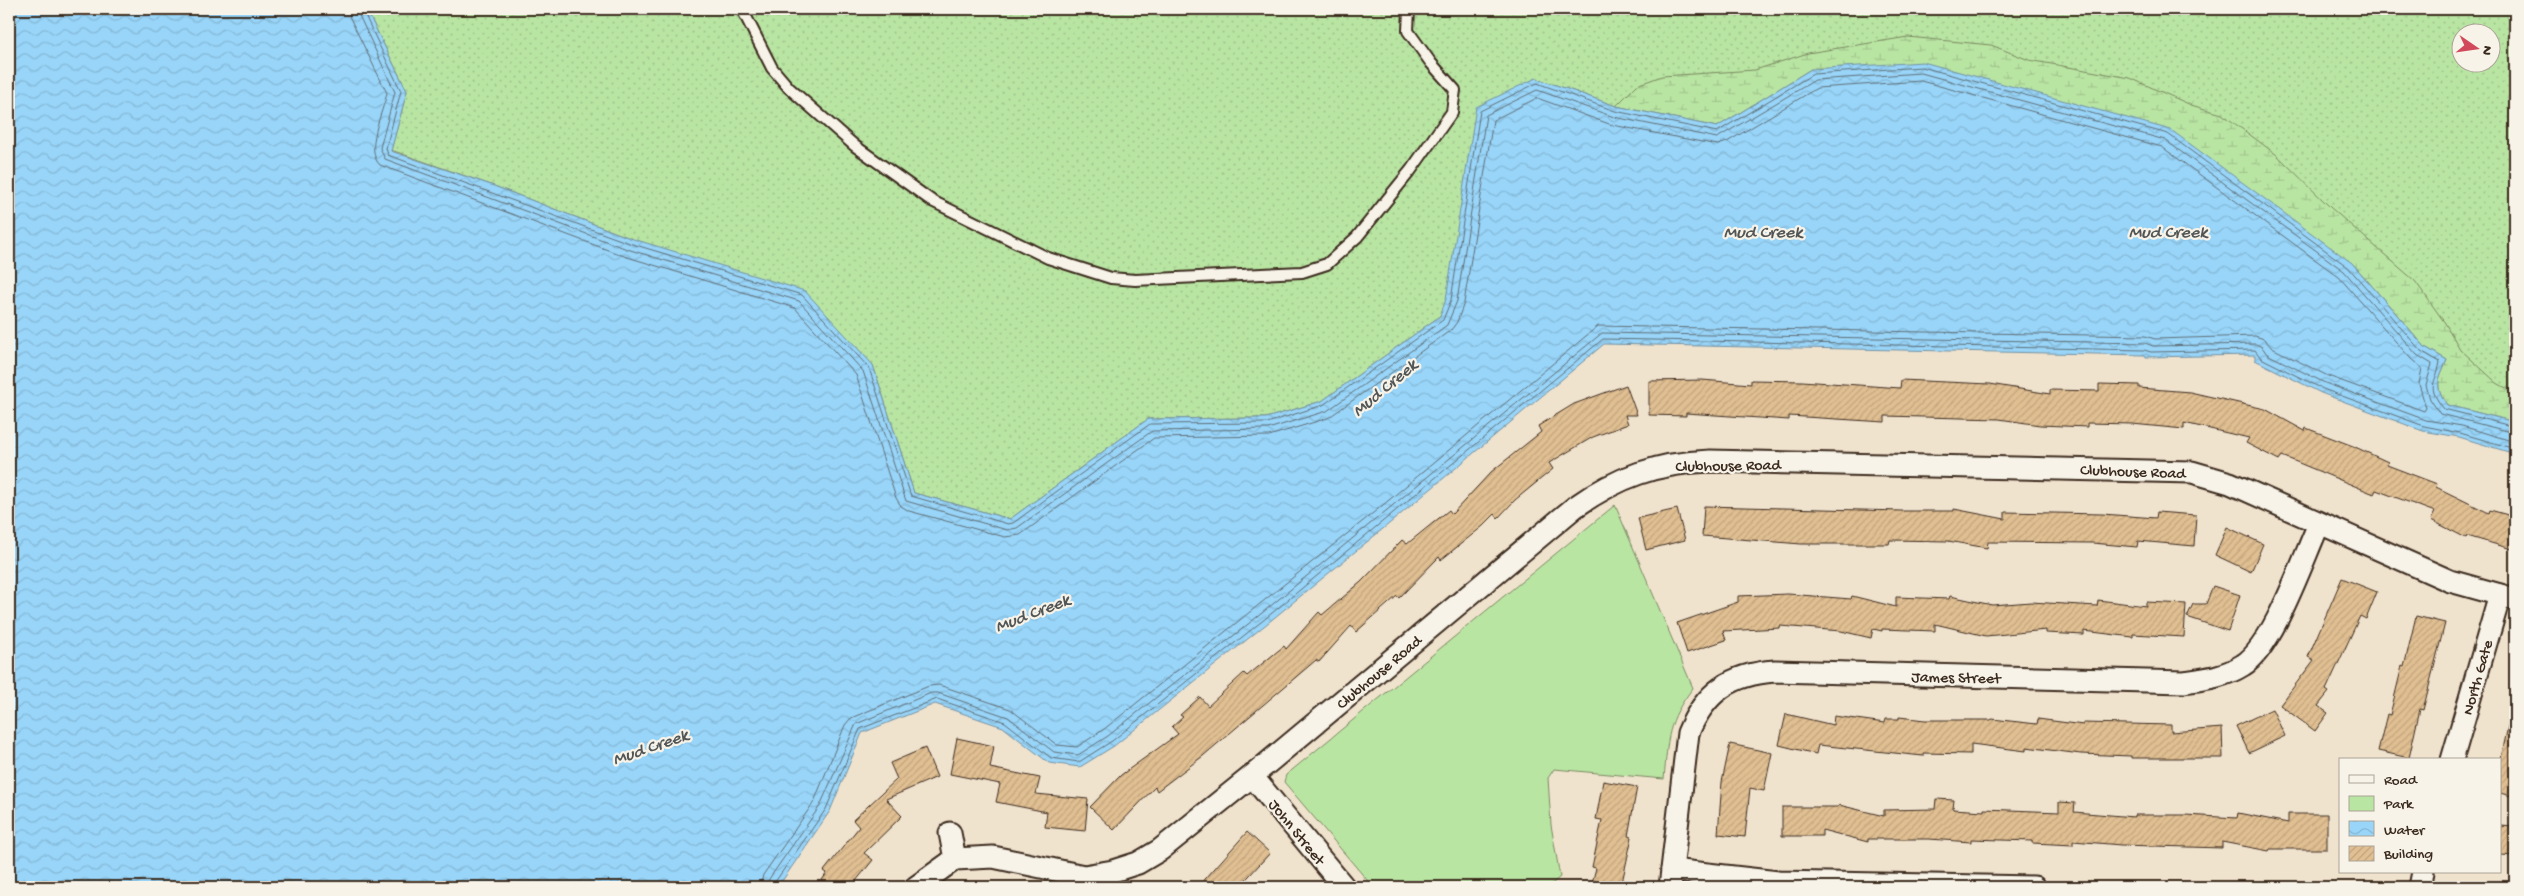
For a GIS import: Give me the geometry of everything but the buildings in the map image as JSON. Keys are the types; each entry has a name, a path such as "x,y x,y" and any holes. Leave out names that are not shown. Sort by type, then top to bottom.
{"street":[{"name":"Clubhouse Road","path":"955,859 993,857 1084,876 1113,871 1138,863 1160,850 1252,776 1575,507 1602,488 1649,468 1687,462 1710,461 2178,470 2230,483 2450,581 2508,597"},
{"name":"James Street","path":"1671,879 1688,733 1696,713 1706,700 1728,683 1754,672 1775,671 2184,682 2219,677 2244,664 2268,639 2319,524"},
{"name":"North Gate","path":"2453,758 2508,597"},
{"name":"John Street","path":"1252,776 1344,887"},
{"path":"916,887 955,859 950,833"},
{"path":"2420,887 2423,874"},
{"path":"1671,879 2034,887"}],"lane":[{"path":"742,9 772,68 789,88 855,146 932,201 1048,258 1111,278 1135,280 1302,272 1327,264 1357,238 1411,170 1452,112 1454,105 1455,90 1431,63 1408,31 1409,9"}],"green space":[{"path":"366,9 2515,9 2515,400 1616,106 1536,78 1440,316 1322,401 1266,418 1148,419 1010,519 914,493 873,365 630,238 494,186 391,150 407,91"},
{"path":"1908,37 1991,45 2029,60 2130,78 2191,105 2222,114 2277,155 2331,208 2415,281 2445,323 2460,349 2497,383 2515,393 2515,422 2447,405 2440,392 2439,382 2447,360 2425,347 2352,263 1811,69 1717,127 1616,106 1637,85 1662,76 1755,70 1808,53"},
{"path":"1615,505 1693,688 1673,720 1668,741 1664,779 1554,769 1548,778 1551,825 1560,877 1548,887 1373,887 1284,782 1286,775"}],"water":[{"name":"Mud Creek","path":"9,9 366,9 407,91 391,151 494,186 630,238 805,291 873,365 914,493 1010,519 1148,419 1266,418 1322,401 1440,316 1446,299 1476,107 1536,78 1616,106 1717,127 1811,69 1923,62 2171,130 2352,263 2425,347 2447,360 2441,373 2439,387 2447,405 2515,422 2515,454 2459,437 2423,431 2321,393 2255,360 2255,355 2146,357 2145,355 1604,344 1269,622 1114,746 1080,767 1049,763 1003,727 935,704 862,733 830,811 778,887 9,887"}]}
